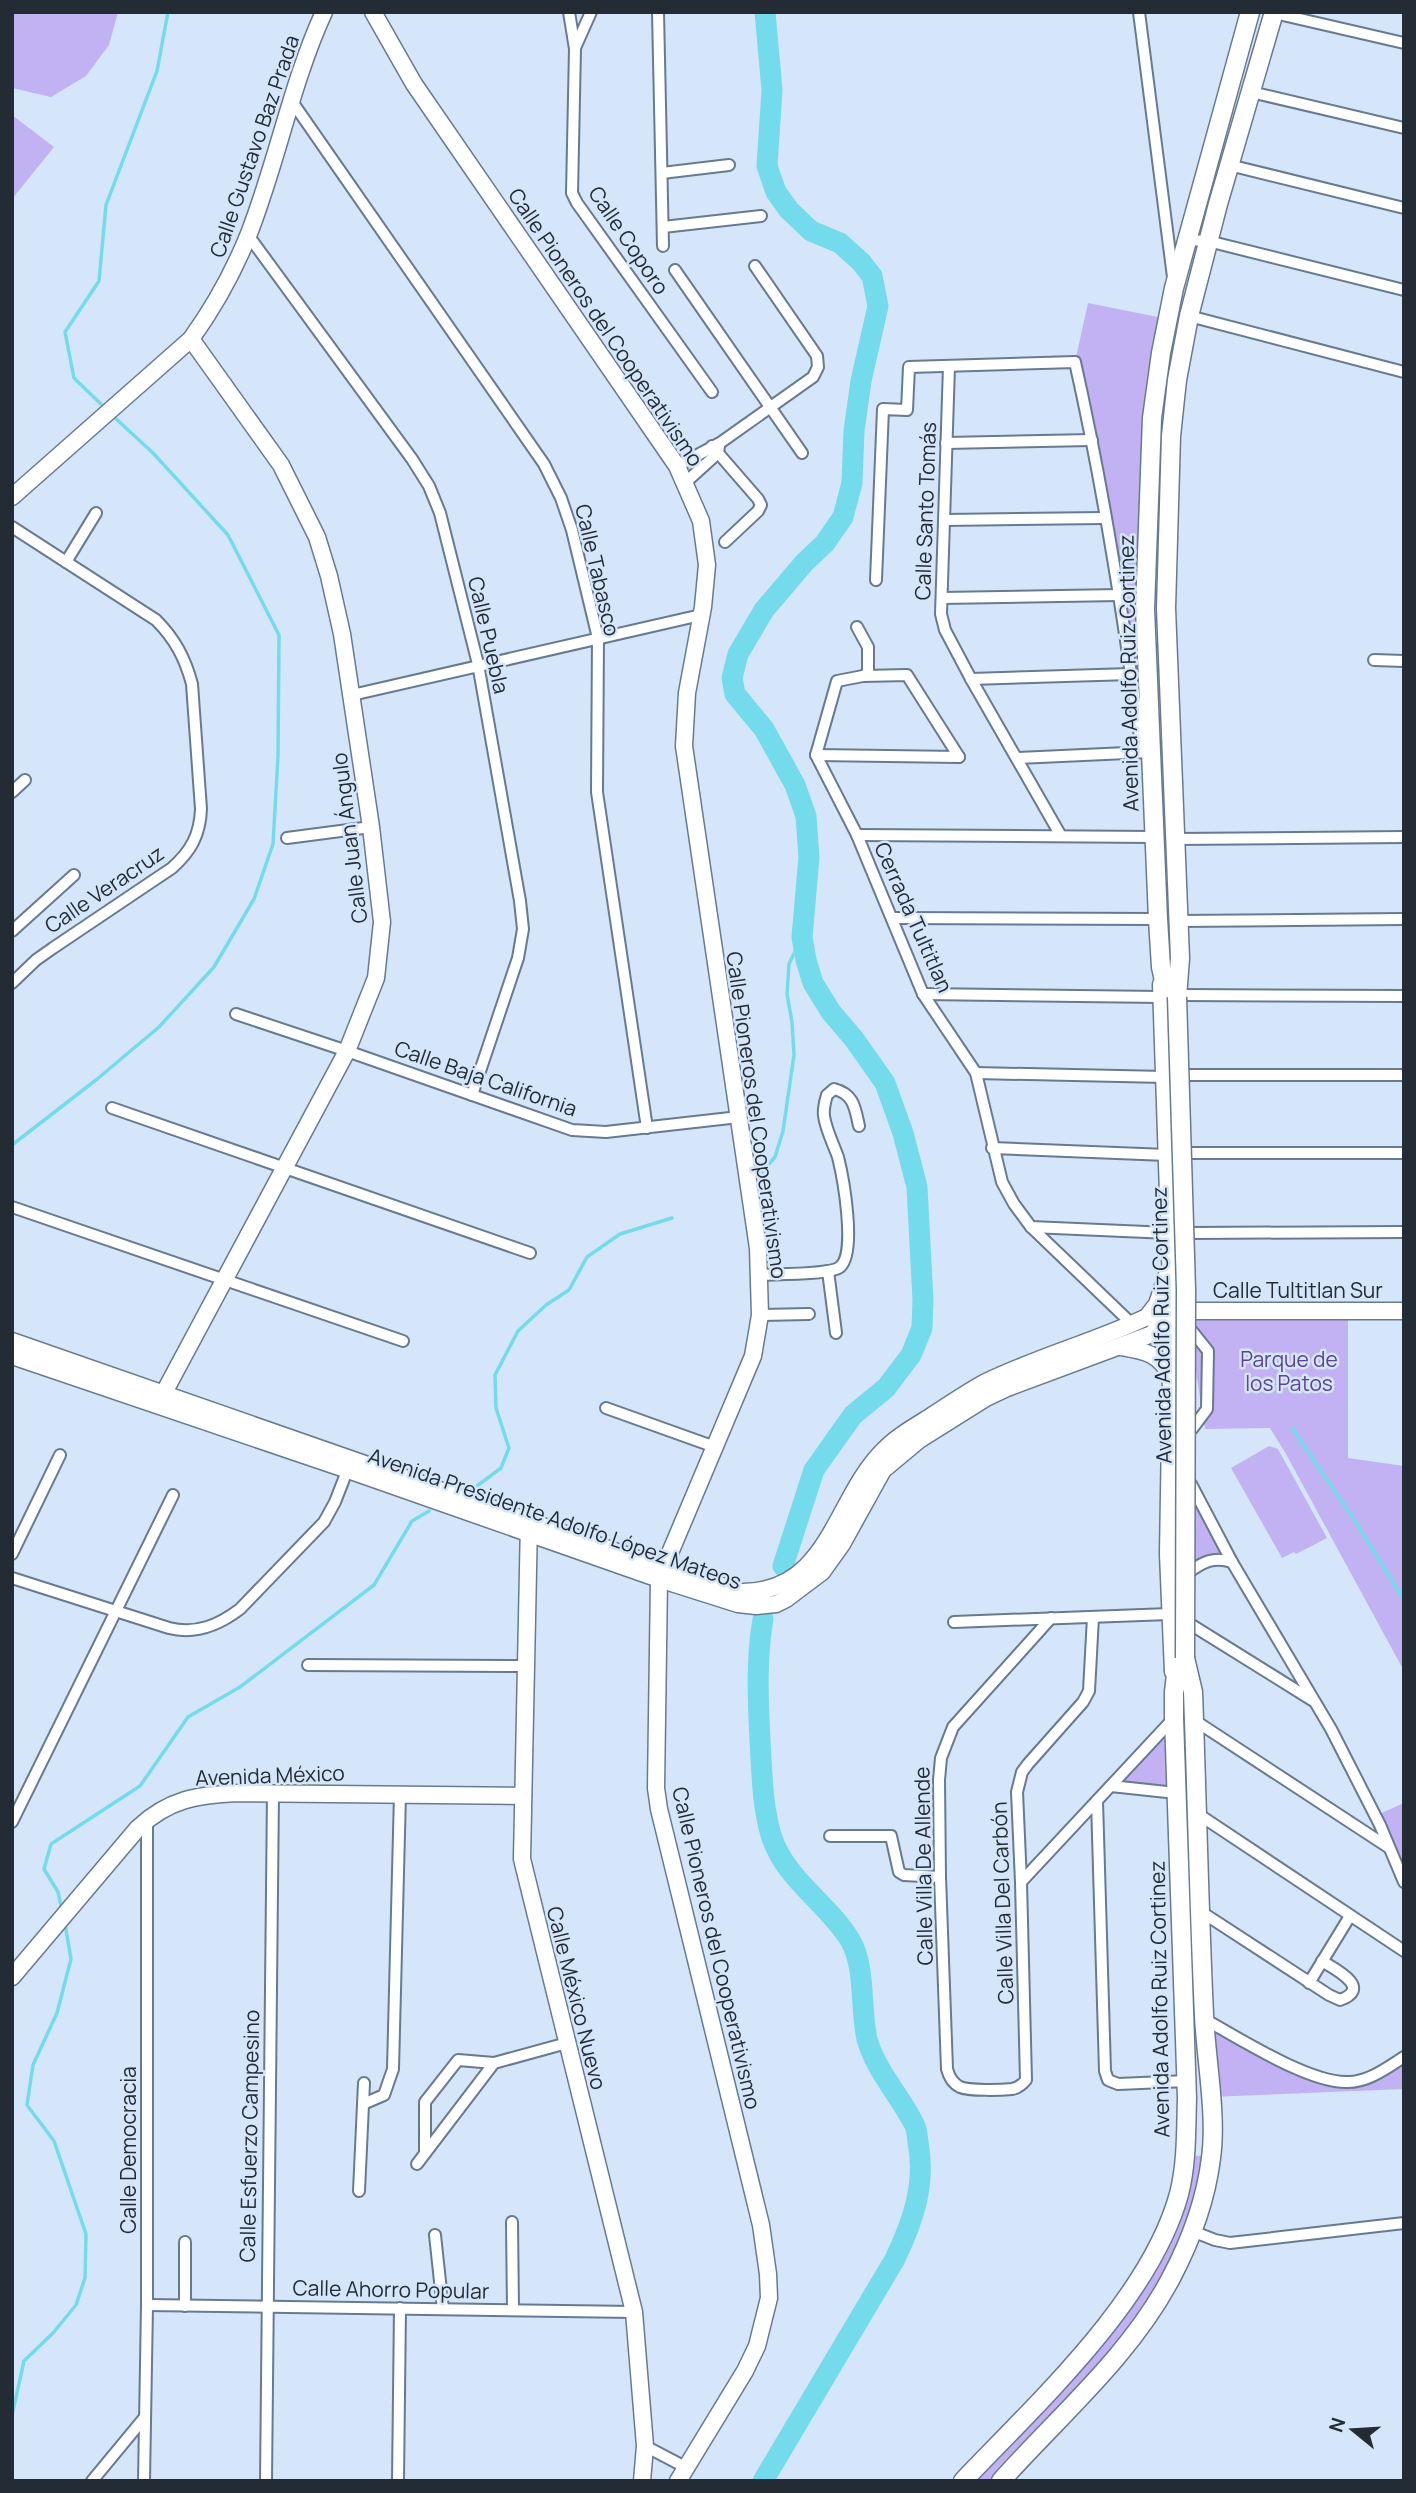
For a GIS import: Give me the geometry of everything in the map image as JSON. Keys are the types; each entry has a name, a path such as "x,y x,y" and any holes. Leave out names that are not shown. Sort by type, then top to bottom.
{"main road":[{"name":"Avenida Adolfo Ruiz Cortinez","path":"1172,997 1161,967 1147,752 1145,609 1152,418 1174,288 1250,12"},
{"name":"Avenida Adolfo Ruiz Cortinez","path":"963,2481 1056,2382 1136,2286 1168,2225 1179,2194 1185,2161 1187,2081 1174,1718 1174,1692 1182,1657 1186,1289 1172,997 1180,958 1166,608 1172,421 1189,316 1229,164 1274,13"},
{"path":"1152,418 1172,421"},
{"name":"Avenida Adolfo Ruiz Cortinez","path":"1001,2481 1117,2355 1151,2311 1171,2278 1192,2231 1202,2200 1210,2163 1210,2097 1204,2019 1193,1692 1182,1657"},
{"path":"1185,2161 1210,2163"},
{"path":"1014,2481 1023,2456"}],"street":[{"name":"Calle Gustavo Baz Prada","path":"12,498 191,339 211,312 248,235 291,100 324,12"},
{"name":"Calle Pioneros del Cooperativismo","path":"373,12 414,84 677,466 701,521 706,550 706,580 687,693 684,746 739,1117 760,1275 760,1315 753,1356 661,1573 656,1788 659,1810 758,2212 769,2298 757,2346 745,2371 683,2474"},
{"name":"Calle Coporo","path":"569,12 575,49 572,193 712,392"},
{"name":"Calle Coporo","path":"575,49 590,12"},
{"path":"657,12 663,246"},
{"path":"1139,12 1174,288"},
{"path":"1274,13 1404,43"},
{"path":"1251,92 1404,128"},
{"name":"Calle Tabasco","path":"291,100 544,464 561,498 572,530 598,638 597,792 648,1128"},
{"path":"1229,164 1404,208"},
{"path":"662,173 729,165"},
{"path":"663,227 761,216"},
{"name":"Calle Puebla","path":"248,235 412,458 429,486 440,513 478,664 523,929 518,958 472,1094"},
{"path":"1187,240 1208,241 1404,290"},
{"path":"677,466 717,447 813,377 818,367 817,356 755,266"},
{"path":"675,270 802,453"},
{"path":"1189,316 1404,372"},
{"name":"Calle Juan Ángulo","path":"160,1398 347,1051 372,991 381,950 382,922 352,695 334,599 317,537 281,465 191,339"},
{"path":"876,580 883,409 907,410 909,367 1075,362 1092,440 1120,595 1131,674 1147,752 1018,758"},
{"name":"Calle Santo Tomás","path":"949,366 941,614 945,630 1061,836"},
{"path":"946,443 1092,440"},
{"path":"686,482 717,447"},
{"path":"717,447 761,505 725,542"},
{"path":"66,562 96,513"},
{"path":"945,520 1105,518"},
{"name":"Calle Veracruz","path":"12,527 156,621 172,635 180,649 191,684 200,824 187,855 172,868 53,948 12,983"},
{"path":"942,598 1120,595"},
{"path":"352,695 701,615"},
{"path":"857,627 882,676"},
{"path":"863,676 868,673 868,647"},
{"path":"1374,660 1404,661"},
{"path":"971,678 1131,674"},
{"path":"907,675 959,757 816,755 837,681 882,676 907,675"},
{"name":"Cerrada Tultitlan","path":"816,755 856,835 923,994 976,1073 992,1148 1002,1182 1014,1204 1031,1227 1157,1320"},
{"path":"12,792 25,780"},
{"path":"288,838 371,827"},
{"path":"856,835 1154,837"},
{"path":"1175,839 1404,837"},
{"path":"12,931 74,875"},
{"path":"892,918 1158,919"},
{"path":"1178,921 1404,919"},
{"path":"12,965 21,974"},
{"path":"923,994 1404,996"},
{"name":"Avenida Adolfo Ruiz Cortinez","path":"1172,997 1185,1076 1191,1233 1192,1429 1189,1572 1193,1692"},
{"name":"Avenida Adolfo Ruiz Cortinez","path":"1172,997 1165,1077 1170,1257 1157,1320 1171,1378 1168,1529 1169,1614 1174,1692"},
{"name":"Calle Baja California","path":"236,1014 572,1130 606,1132 739,1117"},
{"path":"976,1073 1165,1077"},
{"path":"1185,1076 1404,1075"},
{"path":"760,1275 828,1271 839,1267 846,1257 848,1244 844,1184 823,1108 827,1095 834,1089 844,1091 853,1099 859,1126"},
{"path":"112,1108 530,1253"},
{"path":"1166,1115 1186,1115"},
{"path":"992,1148 1167,1155"},
{"path":"1188,1153 1404,1153"},
{"path":"12,1208 403,1341"},
{"path":"1031,1227 1170,1233"},
{"path":"1191,1233 1404,1232"},
{"path":"1170,1257 1157,1304 1157,1320 1182,1339 1181,1470 1191,1510"},
{"path":"828,1271 836,1333"},
{"name":"Avenida Presidente Adolfo López Mateos","path":"661,1573 741,1592 771,1588 786,1581 820,1553 857,1483 884,1449 905,1433 983,1384 1157,1320 1192,1311"},
{"name":"Calle Tultitlan Sur","path":"1192,1311 1404,1311"},
{"path":"760,1315 809,1314"},
{"name":"Avenida Presidente Adolfo López Mateos","path":"12,1341 160,1398 661,1573 738,1604 757,1606 776,1604 786,1599 804,1588 831,1562 874,1481 895,1458 957,1416 1007,1388 1152,1334 1157,1320"},
{"path":"1119,1347 1153,1354 1162,1362 1171,1378"},
{"name":"Avenida Presidente Adolfo López Mateos","path":"12,1356 160,1398"},
{"path":"606,1408 715,1447"},
{"path":"12,1554 60,1455"},
{"path":"12,1578 169,1628 190,1631 204,1628 229,1618 324,1522 350,1464"},
{"path":"1191,1484 1232,1562 1316,1703 1380,1825 1404,1882"},
{"path":"12,1822 173,1495"},
{"name":"Calle México Nuevo","path":"529,1526 524,1666 524,1876 634,2312 645,2446 642,2481"},
{"path":"1189,1572 1209,1560 1221,1558 1232,1562"},
{"path":"954,1622 1169,1614"},
{"name":"Calle Villa Del Carbón","path":"1021,2086 1026,2080 1027,2071 1018,1782 1028,1764 1083,1702 1089,1691 1093,1617"},
{"name":"Calle Villa De Allende","path":"1021,2086 1012,2089 967,2089 950,2079 947,2069 939,1780 941,1758 953,1727 1051,1618"},
{"path":"1190,1623 1316,1703"},
{"path":"308,1665 524,1666"},
{"path":"1021,1882 1174,1718"},
{"path":"1194,1720 1388,1847"},
{"path":"1111,1786 1176,1793"},
{"name":"Avenida México","path":"12,1977 147,1820 168,1806 195,1796 273,1792 523,1796"},
{"name":"Calle Esfuerzo Campesino","path":"266,2481 273,1792"},
{"path":"363,2105 384,2095 393,2070 400,1794"},
{"path":"1097,1801 1105,2071 1108,2080 1118,2084 1187,2081"},
{"path":"1198,1814 1404,1951"},
{"name":"Calle Democracia","path":"144,2481 147,2305 147,1820"},
{"path":"830,1836 891,1836 899,1872 904,1875 940,1877"},
{"path":"1200,1911 1309,1983 1340,2000 1347,1997 1352,1991 1349,1977 1322,1961"},
{"path":"1309,1983 1350,1916"},
{"path":"1204,2019 1317,2078 1347,2083 1376,2075 1404,2057"},
{"path":"425,2153 425,2102 458,2060 494,2063 567,2043"},
{"path":"417,2164 494,2063"},
{"path":"359,2191 364,2083"},
{"path":"1179,2194 1202,2200"},
{"path":"512,2222 513,2310"},
{"path":"1192,2231 1230,2243 1404,2223"},
{"path":"435,2235 443,2309"},
{"path":"185,2242 185,2306"},
{"name":"Calle Ahorro Popular","path":"147,2305 634,2312"},
{"path":"398,2481 400,2308"},
{"path":"92,2481 145,2417"},
{"path":"645,2446 683,2474"}],"green space":[{"path":"12,12 118,12 109,45 86,76 51,97 12,88"},
{"path":"12,115 54,147 12,199"},
{"path":"1088,303 1168,319 1161,353 1142,752 1075,362"},
{"name":"Parque de los Patos","path":"1192,1311 1348,1311 1348,1458 1404,1466 1404,1671 1270,1428 1205,1429 1192,1347"},
{"path":"1269,1446 1278,1449 1327,1538 1282,1558 1231,1468"},
{"path":"1191,1484 1232,1562 1221,1558 1189,1572"},
{"path":"1174,1718 1176,1793 1111,1786"},
{"path":"1404,1803 1404,1882 1375,1816"},
{"path":"1204,2019 1296,2068 1347,2083 1404,2057 1404,2089 1211,2097"},
{"path":"1186,2155 1212,2157 1171,2278 1017,2470 1014,2481 963,2481 1136,2286"}],"waterway":[{"path":"105,408 74,378 65,332 99,281 106,205 157,71 168,12"},
{"path":"765,12 772,90 767,166 776,192 789,210 811,231 840,243 861,262 872,276 878,306 861,381 854,431 852,483 843,517 825,543 764,610 738,654 732,678 735,694 764,729 795,785 806,816 809,857 802,937 806,960 813,983 831,1012 885,1083 903,1133 917,1187 923,1300 922,1328 911,1355 886,1388 853,1415 814,1470 783,1566"},
{"path":"12,1145 159,1027 214,967 254,899 273,844 278,756 279,635 228,535 153,453 113,416"},
{"path":"762,1172 775,1157 783,1131 794,1055 787,994 789,964 802,937"},
{"path":"477,1486 501,1468 509,1448 496,1408 495,1375 518,1331 546,1305 569,1290 587,1257 620,1234 672,1218"},
{"path":"1292,1428 1404,1600"},
{"path":"62,1910 58,1892 44,1869 51,1844 140,1786 188,1717 240,1687 374,1585 412,1521 429,1511"},
{"path":"763,1619 758,1664 759,1710 763,1788 771,1835 786,1865 841,1926 855,1950 861,1975 867,2039 882,2072 915,2126 920,2158 916,2202 895,2259 763,2481"},
{"path":"12,2415 24,2361 53,2333 76,2305 85,2278 86,2234 54,2141 27,2105 33,2065 57,2013 71,1959 65,1924"}]}
